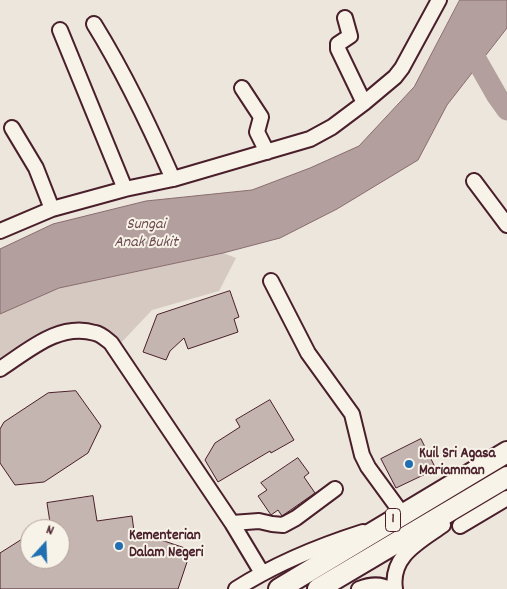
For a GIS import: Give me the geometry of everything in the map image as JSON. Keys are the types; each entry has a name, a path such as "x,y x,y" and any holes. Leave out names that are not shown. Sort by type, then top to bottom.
{"highway":[{"name":"1","path":"279,589 507,452"},
{"name":"1","path":"318,589 507,476"}],"street":[{"path":"0,231 52,209 125,189 172,180 310,139 332,127 395,77 402,68 439,0"},
{"path":"345,18 350,36 338,44 338,49 364,103"},
{"path":"94,24 130,86 148,122 172,180"},
{"path":"60,30 125,189"},
{"path":"242,88 260,117 257,132 267,152"},
{"path":"12,128 36,168 52,209"},
{"path":"474,181 507,225"},
{"path":"271,281 308,353 352,414 362,455 368,467 402,514"},
{"path":"0,369 42,342 61,333 79,330 96,333 112,343 232,523 262,573"},
{"path":"395,589 393,578 396,567 402,557 414,545 507,481"},
{"path":"232,523 259,521 283,525 296,518 335,489"},
{"path":"460,526 507,498"},
{"path":"236,589 262,573 333,541 385,526"},
{"path":"359,589 376,585 389,589"}],"shaded area":[{"path":"223,253 236,258 219,291 152,310 119,345 98,328 86,324 73,324 46,334 0,365 0,314 59,288"}],"water":[{"name":"Sungai Anak Bukit","path":"460,0 507,0 507,28 447,105 418,160 337,209 280,238 223,253 59,288 0,314 0,249 53,224 146,201 252,190 310,168 359,146 414,87"}],"building":[{"path":"230,291 239,317 234,319 238,332 188,349 184,338 170,351 166,360 143,352 157,315"},
{"path":"76,391 101,426 88,453 44,482 15,485 0,463 0,429 4,422 48,393"},
{"path":"270,400 294,440 271,453 270,451 218,482 205,460 215,443 240,427 236,420"},
{"name":"Kuil Sri Agasa Mariamman","path":"421,439 436,469 396,488 381,459"},
{"path":"298,458 309,473 304,477 315,493 282,516 278,510 271,515 258,496 267,490 261,483"},
{"name":"Kementerian Dalam Negeri","path":"93,496 97,521 132,516 134,531 191,550 178,589 0,589 0,553 20,540 20,569 70,569 70,519 49,519 47,503"}],"waterway":[{"path":"468,45 507,110"}],"place":[{"name":"Kuil Sri Agasa Mariamman","path":"409,464"},
{"name":"Kementerian Dalam Negeri","path":"119,546"}]}
